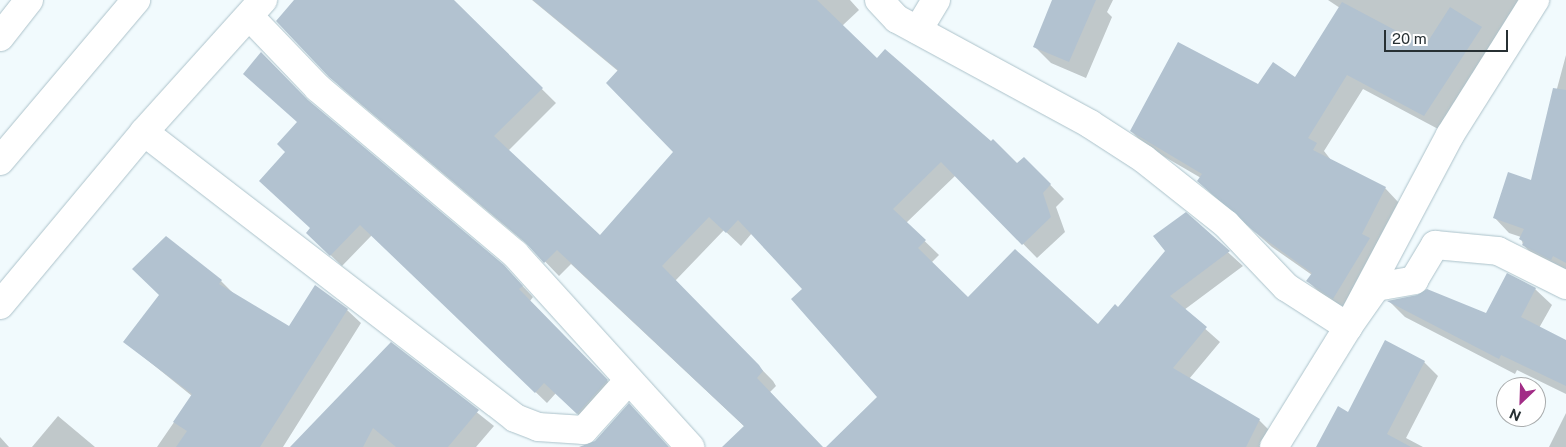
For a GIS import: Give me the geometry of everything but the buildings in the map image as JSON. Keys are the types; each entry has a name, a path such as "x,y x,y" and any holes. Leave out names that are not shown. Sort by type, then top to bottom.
{"main road":[{"path":"0,37 29,0"},
{"path":"0,160 136,0"},
{"path":"879,0 897,19 1090,124 1144,158 1226,224 1286,288 1348,327"},
{"path":"918,30 936,0"},
{"path":"1348,327 1450,135 1536,0"},
{"path":"0,306 144,132 257,9 318,88 515,254 690,447"},
{"path":"144,132 515,418 538,427 584,430 629,380"},
{"path":"1274,447 1348,327 1376,287 1414,280 1435,245 1498,251 1566,285"}]}
